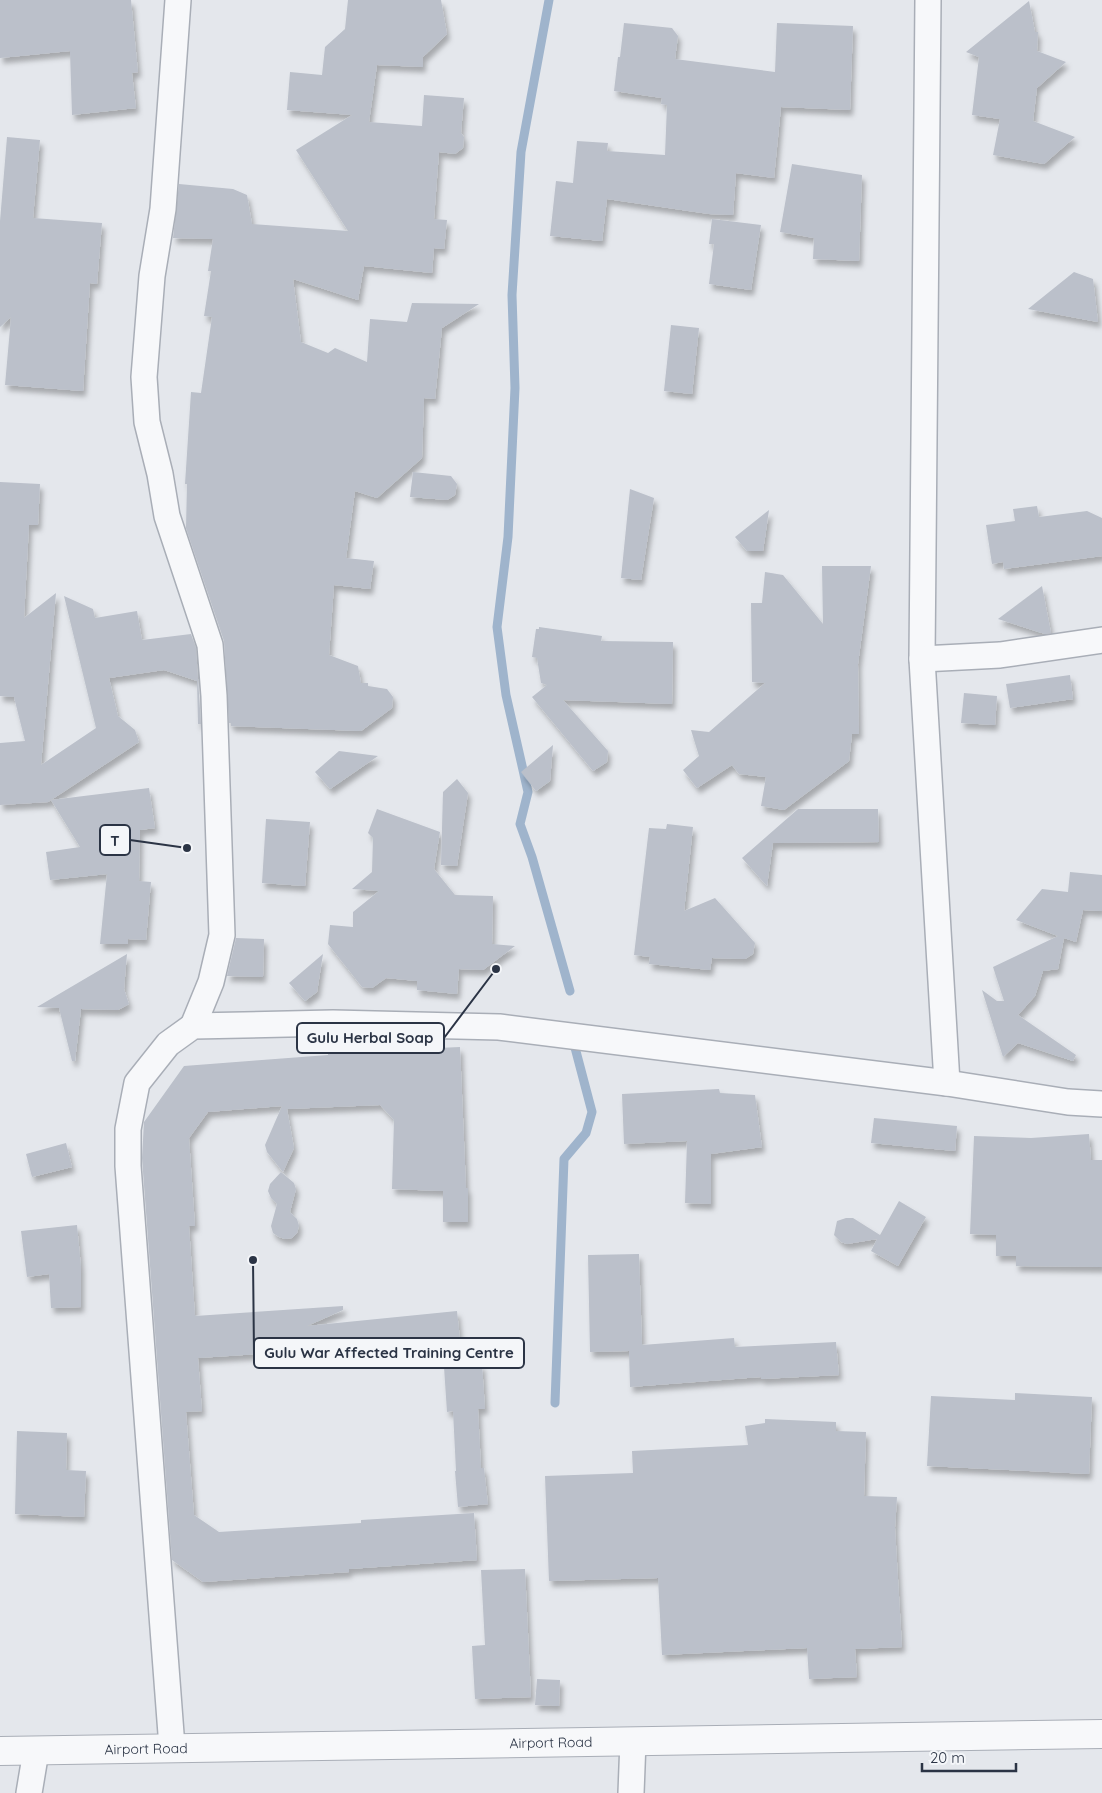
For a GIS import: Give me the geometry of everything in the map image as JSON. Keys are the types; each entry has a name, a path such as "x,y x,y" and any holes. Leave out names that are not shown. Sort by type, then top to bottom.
{"street":[{"path":"172,1747 130,1196 128,1129 137,1083 168,1044 193,1026 211,982 222,935 218,781 210,645 167,516 160,474 147,422 144,377 152,276 163,209 178,0"},
{"path":"928,0 922,659 947,1083"},
{"path":"922,659 1000,655 1102,640"},
{"path":"193,1026 333,1023 499,1027 947,1083 1068,1102 1102,1104"},
{"name":"Airport Road","path":"0,1751 1102,1734"},
{"path":"631,1793 632,1741"},
{"path":"30,1793 36,1751"}],"building":[{"path":"0,0 131,0 138,72 132,73 136,108 72,115 70,51 0,58"},
{"path":"348,0 441,0 447,34 423,57 423,67 377,65 369,122 422,126 424,95 464,98 461,133 464,137 463,148 455,154 439,152 434,219 447,220 444,249 434,248 432,273 364,266 358,300 293,279 301,342 328,353 335,348 367,362 370,319 407,322 412,303 479,304 442,328 435,399 424,398 422,458 377,498 355,491 346,558 374,561 370,589 334,585 329,655 358,666 361,683 368,683 368,686 387,689 393,697 392,708 361,731 231,726 231,723 229,723 224,641 186,528 187,484 185,484 191,392 201,393 212,317 204,316 211,271 208,271 213,239 173,238 179,184 233,189 247,195 252,224 348,231 296,150 352,115 287,110 290,72 322,75 325,47 345,29"},
{"path":"1029,1 1035,32 1038,32 1037,51 1066,62 1037,88 1033,121 1075,137 1044,164 993,155 1000,119 972,115 979,57 966,52"},
{"path":"624,23 672,28 678,36 675,59 775,72 777,23 853,26 850,110 781,107 774,178 736,173 733,215 709,214 607,199 602,241 550,236 556,181 573,183 577,141 608,143 607,151 665,155 667,105 661,104 662,98 614,91"},
{"path":"7,137 40,140 33,218 102,223 97,284 90,283 83,391 5,385 11,317 0,327 0,221"},
{"path":"792,164 862,175 859,261 813,259 814,238 780,232"},
{"path":"712,219 761,225 751,290 709,284 714,244 709,244"},
{"path":"1074,272 1093,279 1098,322 1028,309"},
{"path":"671,325 699,328 692,394 664,391"},
{"path":"413,472 451,476 457,484 455,495 447,500 410,497"},
{"path":"0,482 40,484 38,525 29,525 24,618 56,593 41,765 96,728 64,596 93,609 95,618 137,611 142,640 191,634 196,648 201,724 198,724 197,681 164,670 109,678 118,716 135,730 139,742 48,802 0,805 0,743 25,741 14,697 0,696"},
{"path":"630,489 654,498 641,580 621,578"},
{"path":"1037,506 1039,517 1087,511 1102,518 1102,556 1004,569 1003,562 992,564 986,525 1015,521 1013,509"},
{"path":"769,510 763,551 747,551 735,537"},
{"path":"822,566 871,566 858,664 859,734 852,734 849,761 784,810 761,806 766,777 739,774 732,765 697,788 683,770 699,756 691,730 709,732 765,683 752,682 751,603 762,603 765,572 783,575 823,624"},
{"path":"1042,586 1051,633 1045,634 998,619"},
{"path":"539,627 602,636 601,641 673,642 672,704 563,700 608,751 607,762 593,771 532,697 547,685 541,683 537,658 532,657 536,629 539,629"},
{"path":"1070,675 1073,699 1010,708 1006,684"},
{"path":"964,693 997,696 995,725 961,723"},
{"path":"553,745 550,781 536,791 521,772"},
{"path":"339,751 378,756 330,789 315,772"},
{"path":"457,779 468,793 457,866 441,865 443,792"},
{"path":"149,788 155,828 140,830 139,881 151,882 146,940 128,939 128,944 100,944 107,874 50,880 46,852 80,847 51,800"},
{"path":"377,809 440,832 434,869 455,895 493,896 492,944 515,946 483,970 459,969 457,994 417,990 417,981 386,978 372,988 362,987 328,944 330,925 353,927 353,912 379,891 352,889 372,872 373,838 368,833"},
{"path":"798,809 878,809 879,842 773,843 767,886 742,858"},
{"path":"266,819 310,822 305,886 262,883"},
{"path":"667,824 693,827 684,911 715,898 755,943 753,954 745,959 712,958 710,970 649,964 650,957 634,955 649,828 666,829"},
{"path":"1070,872 1102,875 1102,911 1083,910 1076,942 1064,938 1058,969 1043,971 1035,996 1018,1015 1076,1055 1073,1061 1018,1043 1003,1057 982,990 997,1001 1004,1001 993,967 1058,936 1016,920 1042,889 1068,892"},
{"path":"236,938 264,939 263,977 227,976"},
{"path":"127,954 124,989 129,1004 118,1010 81,1009 75,1061 72,1061 59,1008 37,1007"},
{"path":"323,954 317,992 305,1001 289,983"},
{"path":"460,1047 466,1188 468,1188 468,1222 443,1222 443,1191 392,1189 394,1120 380,1105 287,1109 294,1148 283,1172 267,1152 265,1145 282,1106 208,1112 189,1138 195,1226 189,1226 195,1316 343,1306 343,1310 307,1326 457,1311 461,1349 353,1356 353,1350 198,1358 202,1411 186,1412 194,1515 219,1532 361,1523 361,1520 474,1513 477,1560 349,1569 349,1572 203,1582 172,1560 142,1158 144,1122 184,1066 328,1055 328,1053"},
{"path":"719,1089 720,1093 755,1095 762,1147 711,1154 711,1204 685,1203 687,1141 624,1144 622,1094"},
{"path":"874,1118 957,1126 955,1151 871,1143"},
{"path":"1089,1134 1091,1160 1102,1160 1102,1267 1016,1266 1016,1256 996,1256 996,1235 970,1234 974,1136 1031,1138"},
{"path":"66,1143 72,1167 32,1177 26,1154"},
{"path":"281,1172 294,1183 296,1189 290,1212 297,1219 299,1226 297,1233 292,1238 285,1239 273,1233 271,1226 277,1204 271,1198 268,1191 270,1184"},
{"path":"899,1201 926,1217 898,1266 871,1251 877,1239 847,1244 841,1242 834,1235 837,1221 853,1218 880,1235"},
{"path":"77,1225 81,1267 81,1307 51,1308 49,1274 27,1277 21,1231"},
{"path":"639,1254 642,1345 734,1338 735,1347 836,1342 839,1375 761,1379 761,1377 630,1387 629,1351 590,1352 588,1255"},
{"path":"482,1364 485,1409 478,1409 481,1468 484,1468 488,1504 458,1507 453,1411 447,1412 444,1367"},
{"path":"1015,1393 1092,1397 1089,1474 927,1466 931,1396 1015,1400"},
{"path":"765,1419 836,1422 836,1431 866,1432 864,1496 897,1497 895,1528 902,1647 855,1649 857,1677 809,1679 807,1648 662,1655 658,1578 549,1581 545,1476 633,1473 632,1451 748,1445 745,1426 765,1423"},
{"path":"17,1431 67,1433 66,1470 86,1471 84,1517 15,1514"},
{"path":"525,1569 531,1697 475,1699 472,1646 485,1645 481,1570"},
{"path":"537,1679 560,1680 559,1706 535,1705"}],"waterway":[{"path":"549,0 521,152 512,295 515,388 508,537 497,627 506,695 528,792 520,824 532,857 570,991"},
{"path":"555,1403 564,1159 586,1133 592,1112 573,1040"}],"place":[{"name":"T","path":"187,848"},
{"name":"Gulu Herbal Soap","path":"496,969"},
{"name":"Gulu War Affected Training Centre","path":"253,1260"}]}
